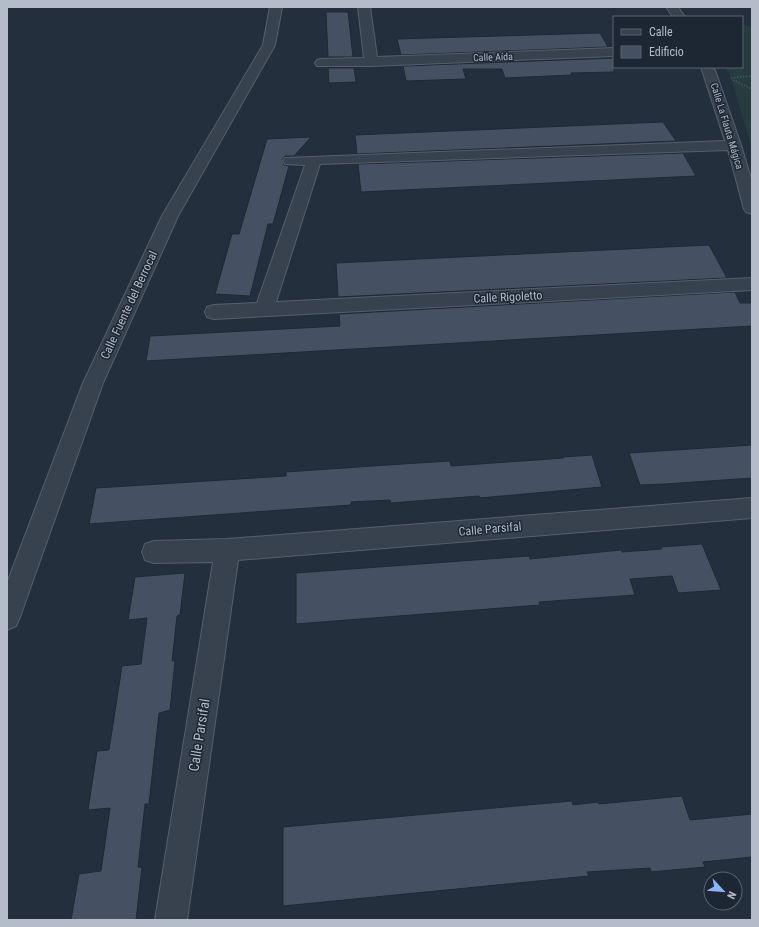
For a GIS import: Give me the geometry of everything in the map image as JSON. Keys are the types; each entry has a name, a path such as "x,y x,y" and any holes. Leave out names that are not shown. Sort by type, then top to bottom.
{"street":[{"name":"Calle Fuente del Berrocal","path":"7,617 93,383 170,216 269,45 276,7"},
{"path":"364,7 371,62"},
{"path":"672,7 678,16"},
{"name":"Calle Aída","path":"321,63 613,52"},
{"name":"Calle La Flauta Mágica","path":"708,68 734,145 752,209"},
{"path":"290,161 734,145"},
{"path":"264,310 314,161"},
{"name":"Calle Rigoletto","path":"214,312 752,284"},
{"name":"Calle Parsifal","path":"154,552 227,550 752,508"},
{"name":"Calle Parsifal","path":"171,920 227,550"}],"path":[{"path":"728,78 752,76"}],"green space":[{"path":"743,24 752,27 752,148 730,75 726,68 743,68"}],"building":[{"path":"326,12 348,12 353,57 328,57"},
{"path":"600,33 608,47 401,55 397,39"},
{"path":"613,58 614,72 571,73 572,75 505,78 502,69 463,69 466,79 406,81 403,66"},
{"path":"328,68 354,68 356,82 329,83"},
{"path":"663,122 676,141 357,154 355,135"},
{"path":"311,137 294,156 285,156 282,160 284,165 289,166 273,224 268,224 250,296 215,294 232,234 239,234 267,139"},
{"path":"683,153 696,176 361,192 358,164"},
{"path":"709,245 727,278 338,297 336,263"},
{"path":"735,292 740,303 752,303 752,326 146,361 150,336 340,326 339,314"},
{"path":"752,445 752,478 665,484 640,485 629,453"},
{"path":"592,455 602,487 480,498 479,496 391,503 390,500 351,502 351,505 89,524 96,488 286,476 286,472 387,465 450,461 451,466"},
{"path":"702,544 721,590 678,593 672,576 630,579 635,595 539,602 540,605 296,624 296,573 529,556 530,559 621,550 622,552 662,549 661,547"},
{"path":"185,573 180,615 177,616 172,661 175,661 170,710 159,713 149,804 145,804 138,867 142,867 136,920 71,920 79,874 101,871 110,808 88,810 97,751 109,750 122,666 141,664 147,618 128,620 135,577"},
{"path":"682,796 690,820 752,814 752,857 703,862 705,867 651,872 650,868 587,872 589,876 283,906 283,827 572,801 573,805 598,802 599,804"}]}
